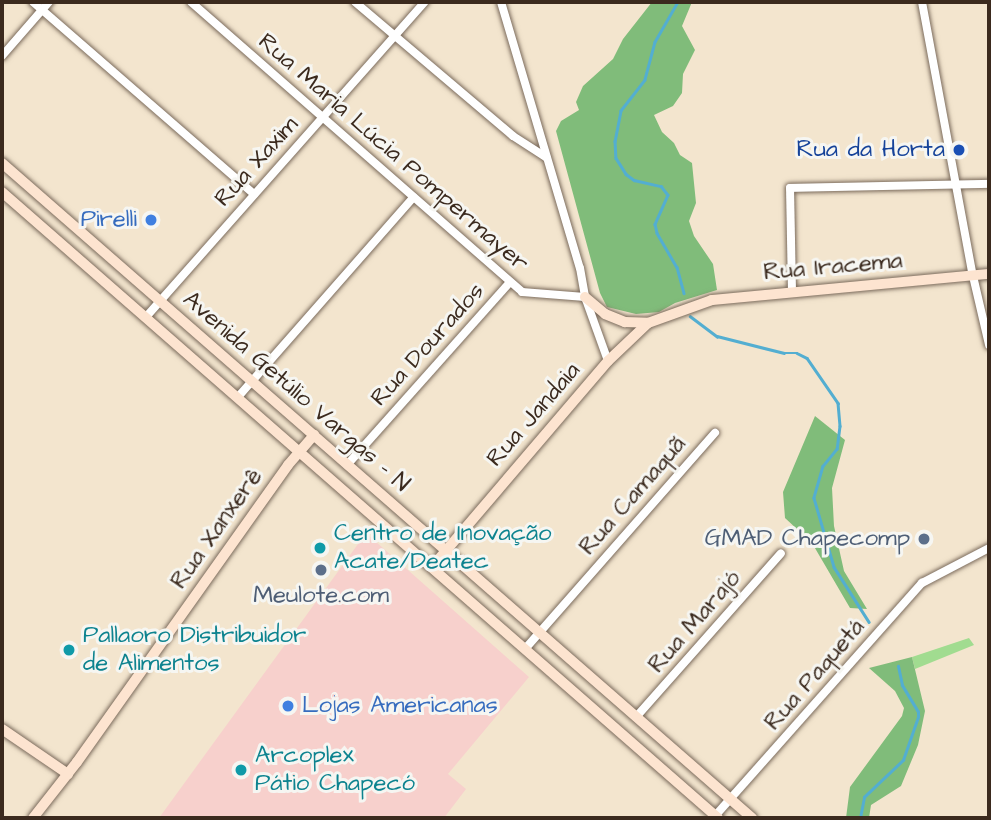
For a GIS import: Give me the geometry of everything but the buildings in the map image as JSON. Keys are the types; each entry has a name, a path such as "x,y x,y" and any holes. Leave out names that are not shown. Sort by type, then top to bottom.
{"street":[{"path":"33,2 254,194"},
{"path":"2,56 49,2"},
{"name":"Rua Maria Lúcia Pompermayer","path":"191,2 522,292 585,297"},
{"path":"355,2 513,136 547,158"},
{"name":"Rua Xaxim","path":"146,317 425,2"},
{"path":"501,2 580,268 585,297 608,361"},
{"path":"922,2 973,276 989,345"},
{"name":"Avenida Getúlio Vargas - N","path":"2,163 752,818"},
{"path":"792,292 790,188 989,184"},
{"name":"Avenida Getúlio Vargas - N","path":"2,192 717,817"},
{"path":"238,397 414,197"},
{"name":"Rua Iracema","path":"683,310 712,300 989,274"},
{"name":"Rua Dourados","path":"347,465 510,282"},
{"path":"585,297 605,314 625,323 648,323"},
{"name":"Rua Jandaia","path":"432,567 608,361 648,323 683,310"},
{"name":"Rua Camaquã","path":"525,649 715,433"},
{"name":"Rua Xanxerê","path":"33,818 68,774 299,451 314,435"},
{"path":"383,524 397,518 424,531"},
{"name":"Rua Paquetá","path":"717,817 922,583 948,567 989,548"},
{"name":"Rua Marajó","path":"637,716 781,553"},
{"path":"2,729 68,774"}],"shaded area":[{"path":"366,533 529,677 448,774 466,789 444,818 159,818"}],"green space":[{"path":"652,2 692,2 682,26 695,50 683,74 682,93 673,106 654,115 662,132 674,143 680,155 692,163 696,203 689,221 694,236 713,264 717,290 675,303 659,312 636,314 607,307 600,293 556,131 561,121 579,110 576,102 583,86 613,59 623,39"},
{"path":"815,416 845,440 832,488 834,526 844,571 867,609 850,608 812,543 785,518 783,492"},
{"path":"969,638 974,645 915,669 912,657"},
{"path":"912,657 925,711 918,745 901,786 871,805 869,818 846,818 850,787 902,716 904,708 895,691 869,668"}],"waterway":[{"path":"678,2 655,42 645,80 621,111 615,141 616,158 626,174 634,180 661,186 668,195 655,224 657,233 677,267 684,293"},
{"path":"690,316 717,336 784,353 797,353 807,358 838,403 840,426 837,449 823,466 814,498 834,567 869,622"},
{"path":"860,818 864,797 903,760 918,717 918,712 902,685 898,666"}],"place":[{"name":"Rua da Horta","path":"959,150"},
{"name":"Pirelli","path":"151,220"},
{"name":"GMAD Chapecomp","path":"924,539"},
{"name":"Centro de Inovação Acate/Deatec","path":"320,548"},
{"name":"Meulote.com","path":"321,570"},
{"name":"Pallaoro Distribuidor de Alimentos","path":"69,650"},
{"name":"Lojas Americanas","path":"288,706"},
{"name":"Arcoplex Pátio Chapecó","path":"241,770"}]}
